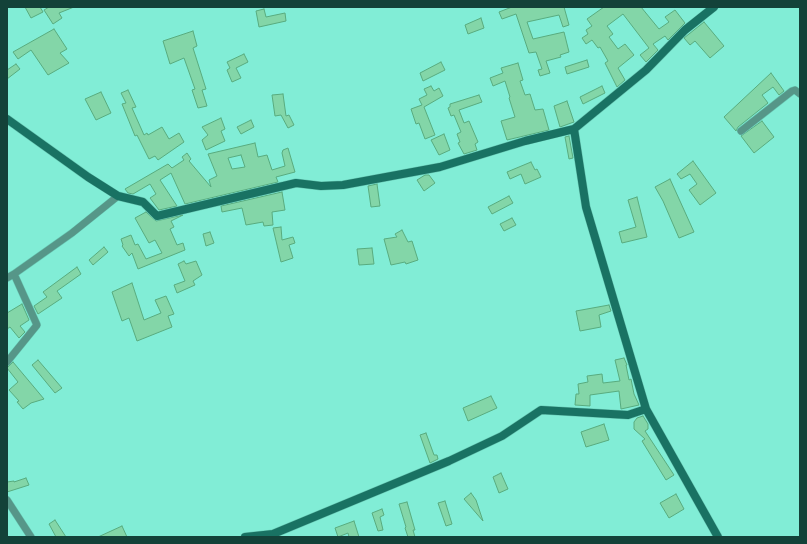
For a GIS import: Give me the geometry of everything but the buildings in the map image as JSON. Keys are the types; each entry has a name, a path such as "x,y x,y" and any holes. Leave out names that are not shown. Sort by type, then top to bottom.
{"street":[{"path":"7,119 88,177 118,196 143,202 157,216 296,183 321,186 343,185 440,167 525,142 574,130 646,70 685,30 714,7"},
{"path":"741,131 792,91 796,90 800,94"},
{"path":"574,130 586,207 646,409 718,537"},
{"path":"7,362 37,325 10,276 72,233 118,196"},
{"path":"245,537 273,534 449,461 502,436 541,410 628,415 646,409"},
{"path":"7,500 31,537"}]}
